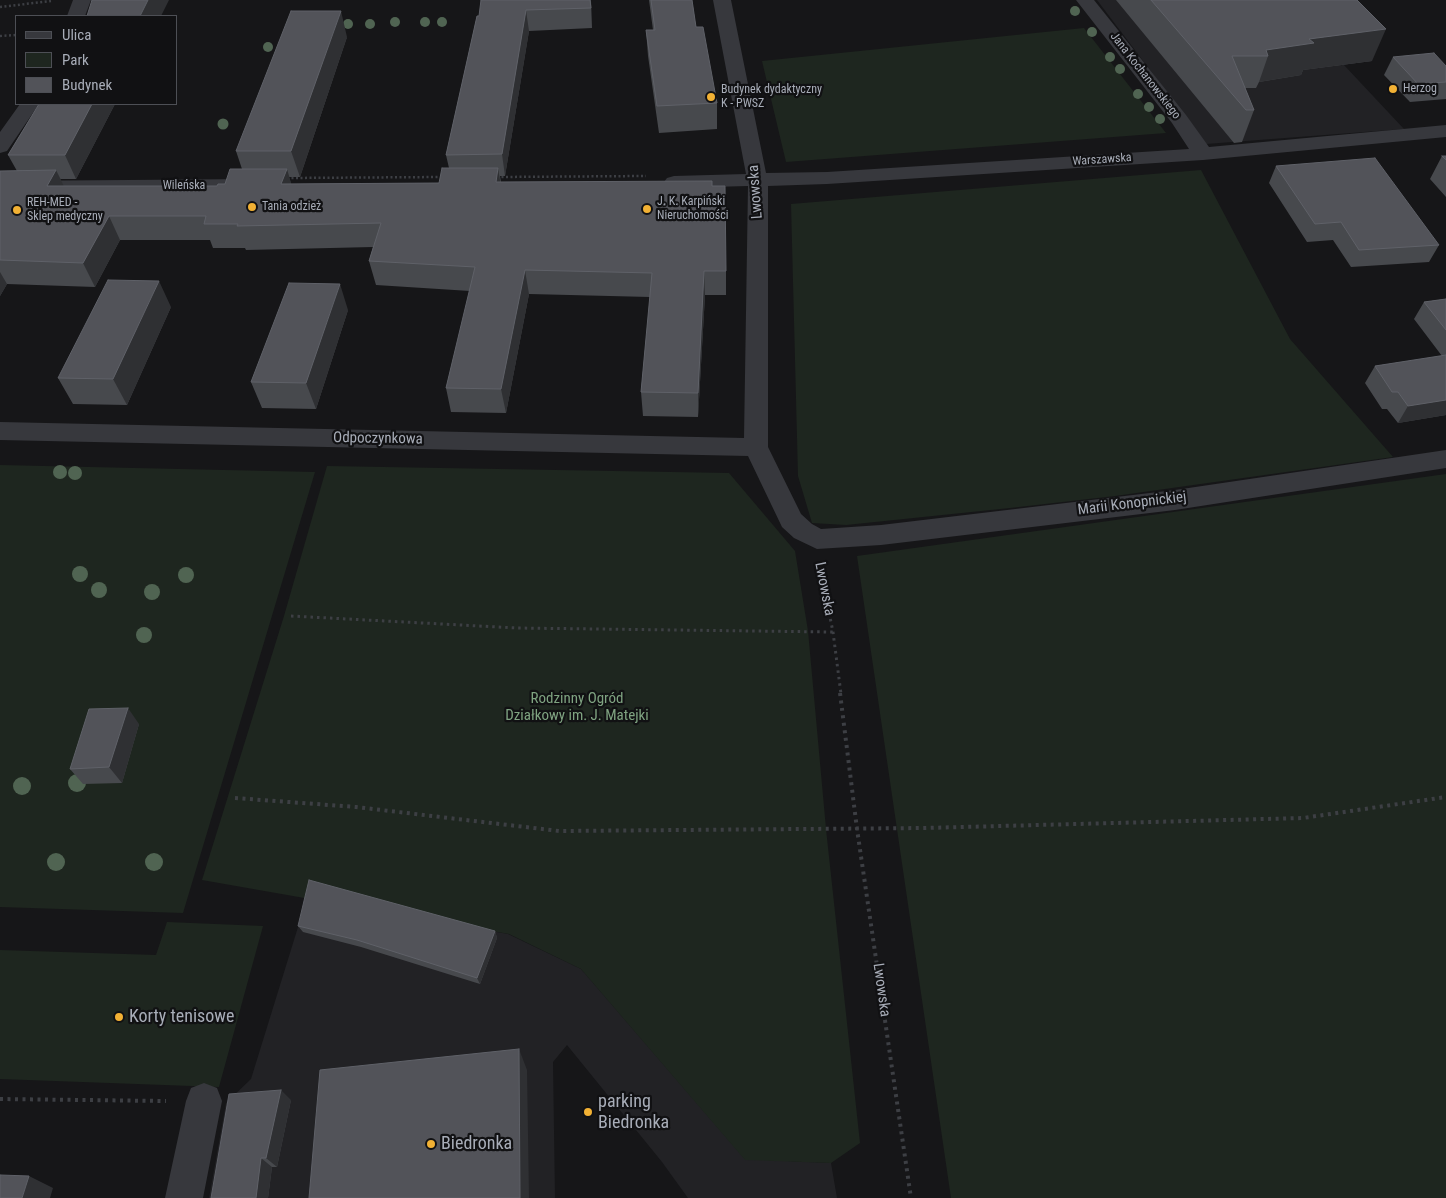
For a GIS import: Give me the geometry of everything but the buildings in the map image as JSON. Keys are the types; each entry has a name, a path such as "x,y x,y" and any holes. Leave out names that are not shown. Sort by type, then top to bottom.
{"street":[{"path":"76,15 82,0"},
{"name":"Lwowska","path":"722,0 758,182 756,447 791,520 803,532 816,538"},
{"name":"Jana Kochanowskiego","path":"1085,0 1180,119 1203,154"},
{"path":"0,147 28,105"},
{"name":"Warszawska","path":"758,182 1203,154 1446,131"},
{"path":"658,182 758,182"},
{"name":"Wileńska","path":"0,187 272,185"},
{"name":"Odpoczynkowa","path":"0,431 756,447"},
{"name":"Marii Konopnickiej","path":"816,538 881,535 1165,501 1446,459"},
{"path":"184,1198 204,1101"}],"path":[{"path":"0,6 52,1"},
{"path":"0,36 15,35"},
{"name":"Lwowska","path":"816,538 832,632 857,829 911,1198"},
{"path":"291,616 517,628 832,632"},
{"path":"235,798 356,807 559,830 857,829 1303,818 1446,796"},
{"path":"0,1099 204,1101"}],"shaded area":[{"path":"1097,0 1283,0 1404,129 1206,144"},
{"path":"307,898 508,934 581,969 745,1159 831,1163 837,1198 688,1198 662,1162 567,1045 553,1062 555,1198 209,1198 226,1103 251,1079"}],"green space":[{"path":"1084,28 1166,133 786,162 762,61"},
{"path":"1201,170 1290,339 1393,457 1115,496 1010,508 846,525 812,523 798,476 791,204"},
{"path":"0,465 315,472 183,913 0,907"},
{"name":"Rodzinny Ogród Działkowy im. J. Matejki","path":"327,466 729,473 795,551 808,631 826,829 860,1143 831,1163 745,1160 581,969 509,934 202,880 284,616"},
{"path":"1446,474 1446,1198 951,1198 857,556"},
{"name":"Korty tenisowe","path":"167,922 263,926 219,1087 0,1079 0,950 156,955"}],"place":[{"name":"Herzog","path":"1393,89"},
{"name":"Budynek dydaktyczny K - PWSZ","path":"711,97"},
{"name":"Tania odzież","path":"252,207"},
{"name":"J. K. Karpiński Nieruchomości","path":"647,209"},
{"name":"REH-MED - Sklep medyczny","path":"17,210"},
{"name":"Korty tenisowe","path":"119,1017"},
{"name":"parking Biedronka","path":"588,1112"},
{"name":"Biedronka","path":"431,1144"}]}
